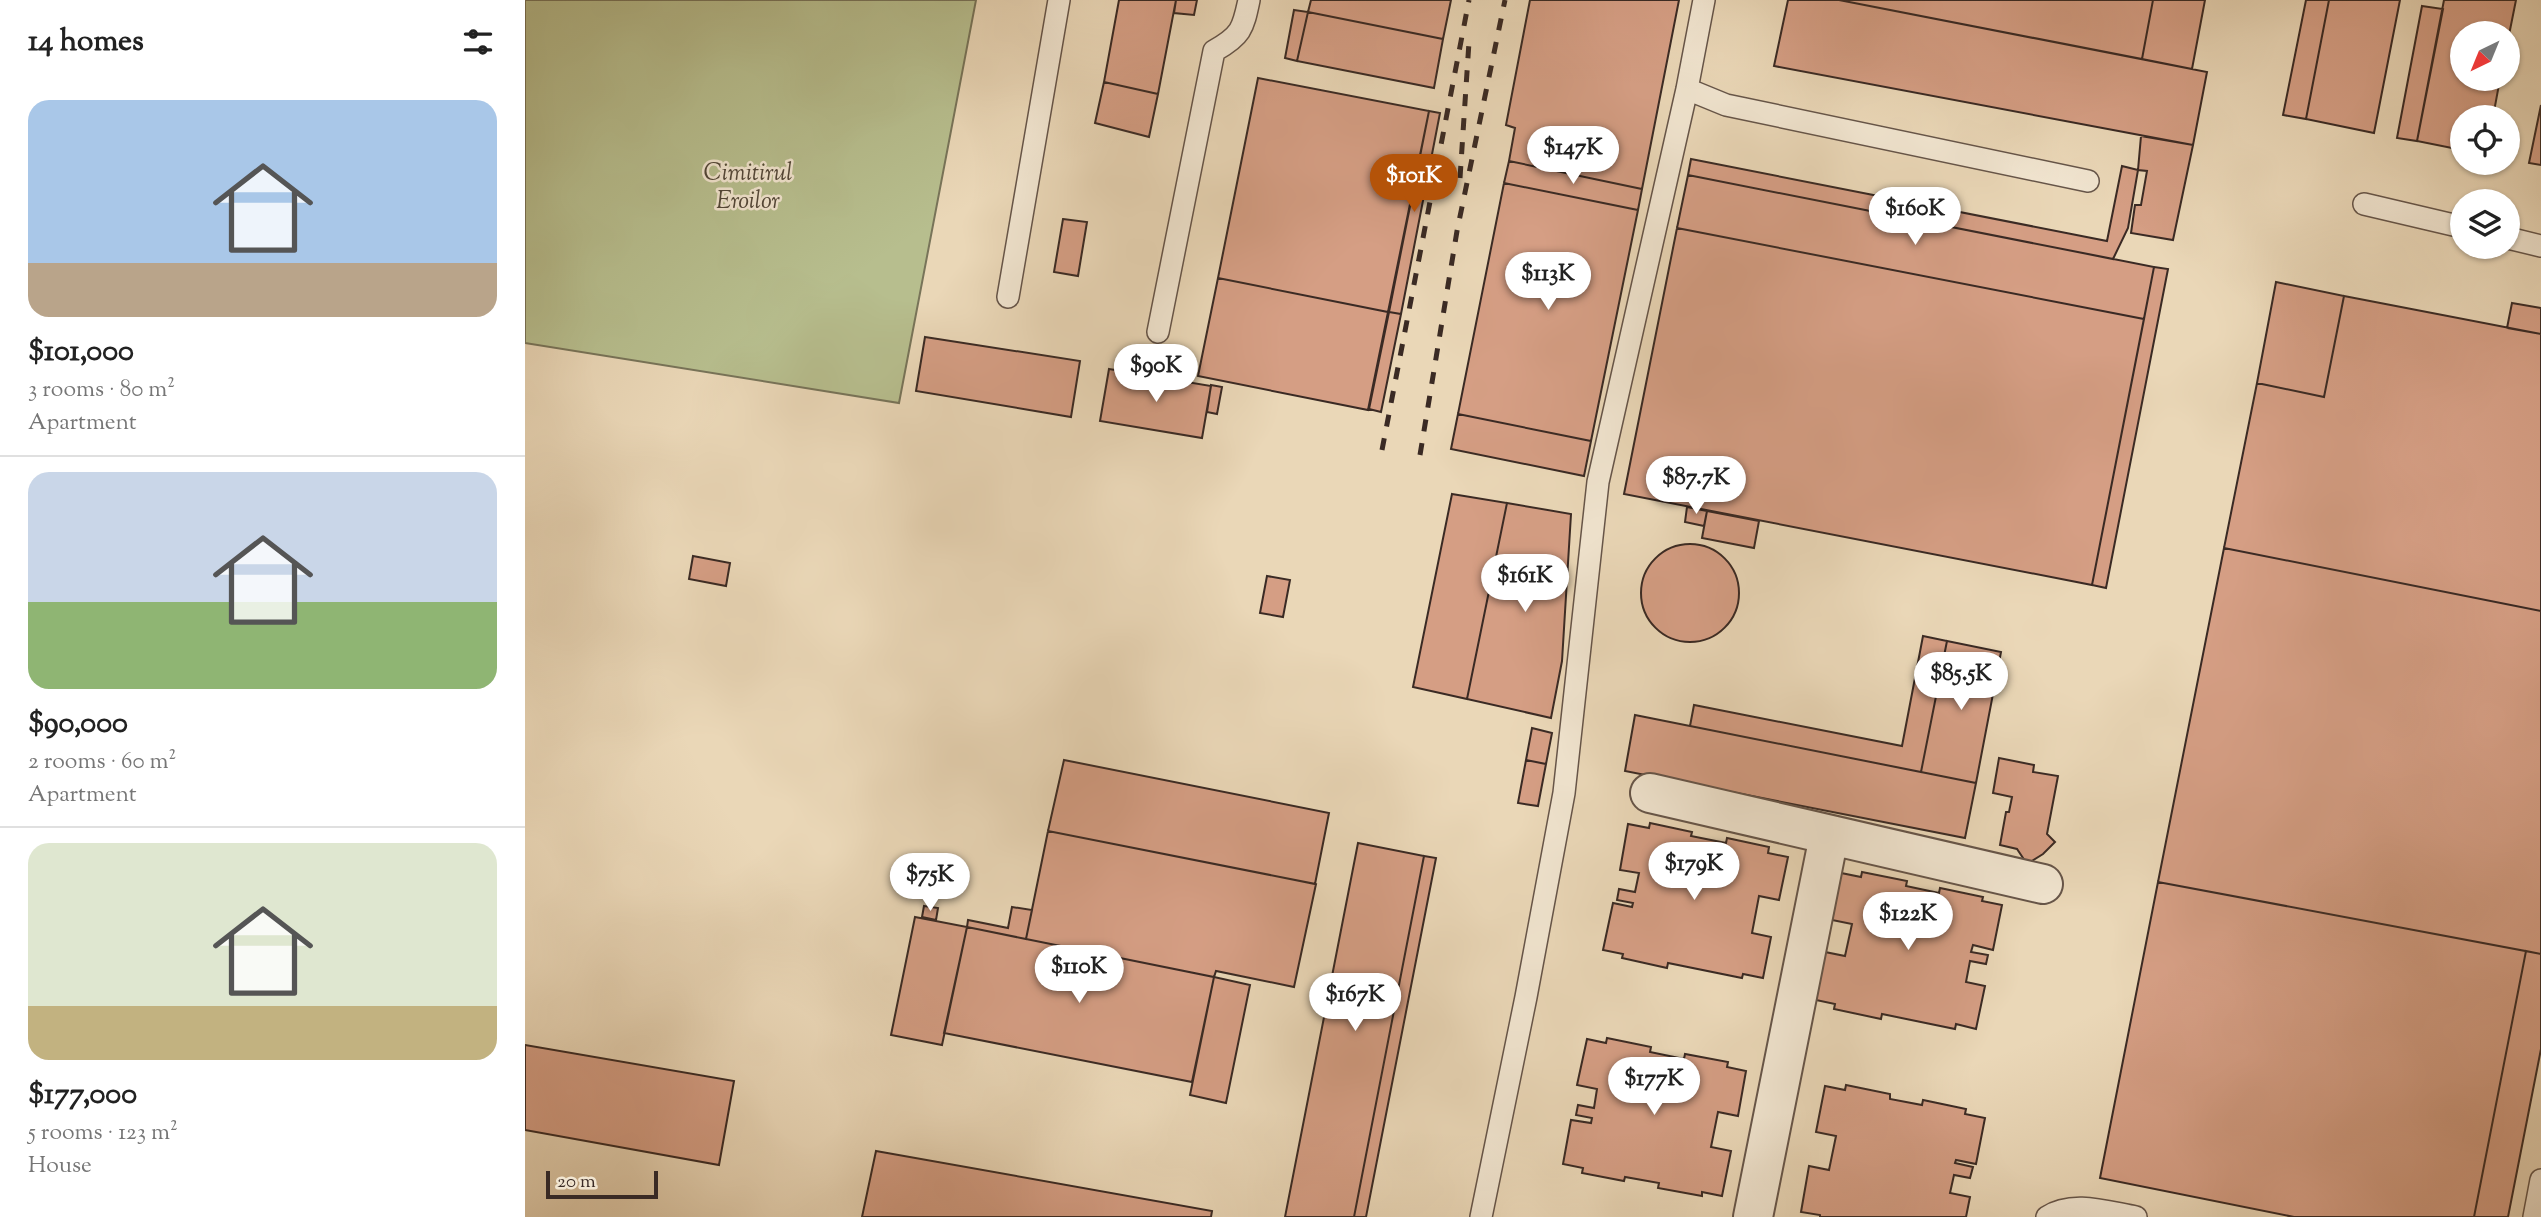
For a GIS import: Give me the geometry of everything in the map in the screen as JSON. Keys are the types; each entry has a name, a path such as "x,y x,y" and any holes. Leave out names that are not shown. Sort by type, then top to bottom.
{"street":[{"path":"1650,793 2043,884"},
{"path":"1753,1217 1829,836"}],"lane":[{"path":"1008,298 1059,0"},
{"path":"1158,332 1215,51 1234,40 1245,21 1249,0"},
{"path":"1481,1217 1564,793 1598,482 1687,89 1704,0"},
{"path":"1687,89 1726,105 2088,181"},
{"path":"2364,204 2450,224"},
{"path":"2520,241 2541,246"},
{"path":"2534,1217 2541,1180"},
{"path":"2047,1217 2063,1208 2081,1208 2136,1217"}],"green space":[{"name":"Cimitirul Eroilor","path":"525,0 976,0 899,403 525,343"}],"building":[{"path":"1119,0 1176,0 1158,94 1104,82"},
{"path":"1176,0 1197,0 1194,15 1174,13"},
{"path":"1311,0 1451,0 1443,39 1308,12"},
{"path":"1530,0 1679,0 1642,189 1509,161 1515,128 1506,125"},
{"path":"1788,0 1839,0 2207,72 2193,145 1774,66"},
{"path":"1839,0 2153,0 2142,59"},
{"path":"2153,0 2205,0 2192,69 2142,59"},
{"path":"2306,0 2329,0 2306,119 2283,115"},
{"path":"2329,0 2400,0 2374,133 2306,119"},
{"path":"2444,0 2516,0 2512,21 2450,21 2450,91 2498,91 2495,105 2450,105 2450,148 2417,141"},
{"path":"2422,6 2443,9 2417,141 2397,138"},
{"path":"1294,10 1308,12 1297,61 1285,58"},
{"path":"1308,12 1443,39 1434,88 1297,61"},
{"path":"1258,78 1429,111 1388,312 1218,278"},
{"path":"1104,82 1158,94 1149,137 1095,123"},
{"path":"2541,105 2541,165 2529,163"},
{"path":"1429,111 1440,113 1401,314 1389,312"},
{"path":"2141,136 2193,145 2173,240 2131,233 2135,205 2141,205 2147,171 2138,170"},
{"path":"1691,159 2107,241 2122,166 2138,170 2128,228 2113,259 1688,175"},
{"path":"1509,161 1642,189 1638,210 1504,183"},
{"path":"1688,175 2154,267 2144,319 1677,228"},
{"path":"1504,183 1638,210 1591,441 1458,414"},
{"path":"1063,219 1087,222 1078,276 1054,272"},
{"path":"1677,228 2144,319 2092,585 1624,494"},
{"path":"2154,267 2168,269 2106,588 2092,585"},
{"path":"1218,278 1388,312 1368,410 1198,376"},
{"path":"2276,282 2344,296 2324,397 2257,383"},
{"path":"2344,296 2541,334 2541,611 2224,548 2257,383 2324,397"},
{"path":"2512,303 2541,308 2541,334 2507,328"},
{"path":"1389,312 1401,314 1381,412 1369,409"},
{"path":"925,337 1080,361 1071,417 916,391"},
{"path":"1140,353 1153,355 1150,368 1137,366"},
{"path":"1109,369 1211,386 1202,438 1100,421"},
{"path":"1211,385 1222,387 1217,414 1207,412"},
{"path":"1458,414 1591,441 1584,476 1451,449"},
{"path":"1452,494 1507,503 1467,699 1413,687"},
{"path":"1507,503 1571,514 1562,661 1551,718 1467,699"},
{"path":"1687,507 1707,511 1704,526 1685,522"},
{"path":"1707,511 1759,521 1754,548 1702,538"},
{"path":"1690,544 1709,547 1725,558 1736,574 1739,593 1736,612 1725,628 1709,639 1690,642 1671,639 1655,628 1644,612 1641,593 1644,574 1655,558 1671,547"},
{"path":"2224,548 2541,611 2541,954 2158,882"},
{"path":"693,556 730,563 726,586 689,579"},
{"path":"1267,576 1290,580 1283,617 1260,613"},
{"path":"1923,636 1947,641 1921,772 1690,726 1694,705 1902,746"},
{"path":"1947,641 2001,652 1976,783 1921,772"},
{"path":"1635,715 1976,783 1965,838 1625,771"},
{"path":"1532,728 1552,733 1546,764 1526,760"},
{"path":"1999,758 2034,765 2033,772 2058,776 2047,834 2055,842 2027,864 2017,849 2000,845 2006,812 2009,812 2012,797 1993,793"},
{"path":"1064,760 1329,813 1315,884 1048,831"},
{"path":"1526,760 1546,764 1538,806 1518,803"},
{"path":"1650,823 1692,832 1691,836 1726,843 1727,838 1769,847 1768,853 1788,857 1779,900 1759,896 1752,933 1771,937 1763,978 1743,974 1742,978 1668,963 1667,968 1622,958 1623,954 1603,950 1613,903 1632,907 1633,903 1617,900 1619,889 1635,892 1639,873 1620,870 1628,824 1649,828"},
{"path":"1048,831 1316,884 1294,987 1216,971 1214,977 1026,939"},
{"path":"1358,843 1424,856 1354,1217 1285,1217"},
{"path":"1424,856 1436,858 1366,1217 1354,1217"},
{"path":"1862,872 1907,881 1906,886 1939,893 1940,888 1983,897 1982,901 2002,905 1993,950 1973,945 1971,952 1988,955 1986,964 1970,961 1966,982 1985,986 1976,1029 1956,1024 1955,1029 1882,1014 1881,1019 1834,1009 1835,1004 1816,1000 1825,952 1845,956 1852,924 1832,920 1841,873 1861,877"},
{"path":"2158,882 2526,951 2474,1217 2294,1217 2100,1178"},
{"path":"924,906 938,908 936,920 922,917"},
{"path":"1012,907 1032,910 1026,939 967,927 968,920 1008,928"},
{"path":"915,917 967,927 942,1045 891,1035"},
{"path":"967,927 1214,977 1192,1082 944,1033"},
{"path":"2526,951 2541,954 2541,1049 2508,1217 2474,1217"},
{"path":"1214,977 1250,985 1226,1103 1190,1095"},
{"path":"1607,1038 1651,1047 1650,1052 1684,1059 1685,1054 1728,1062 1727,1067 1746,1071 1738,1116 1718,1112 1711,1147 1731,1151 1722,1196 1702,1192 1702,1196 1658,1188 1659,1183 1625,1177 1624,1181 1582,1173 1583,1168 1563,1164 1571,1120 1591,1123 1592,1118 1576,1115 1578,1105 1594,1108 1597,1089 1577,1085 1587,1039 1606,1043"},
{"path":"525,1045 734,1081 719,1165 525,1130"},
{"path":"1846,1085 1890,1094 1890,1099 1922,1105 1923,1100 1966,1109 1965,1114 1985,1118 1976,1164 1956,1160 1955,1163 1973,1167 1970,1178 1954,1175 1950,1193 1970,1197 1966,1217 1820,1217 1801,1212 1809,1166 1829,1170 1836,1136 1816,1132 1825,1086 1845,1090"},
{"path":"876,1151 1212,1211 1211,1217 862,1217"}],"railway":[{"path":"1382,450 1469,0"},
{"path":"1420,455 1457,231 1505,0"},
{"path":"1460,178 1469,42"}]}
